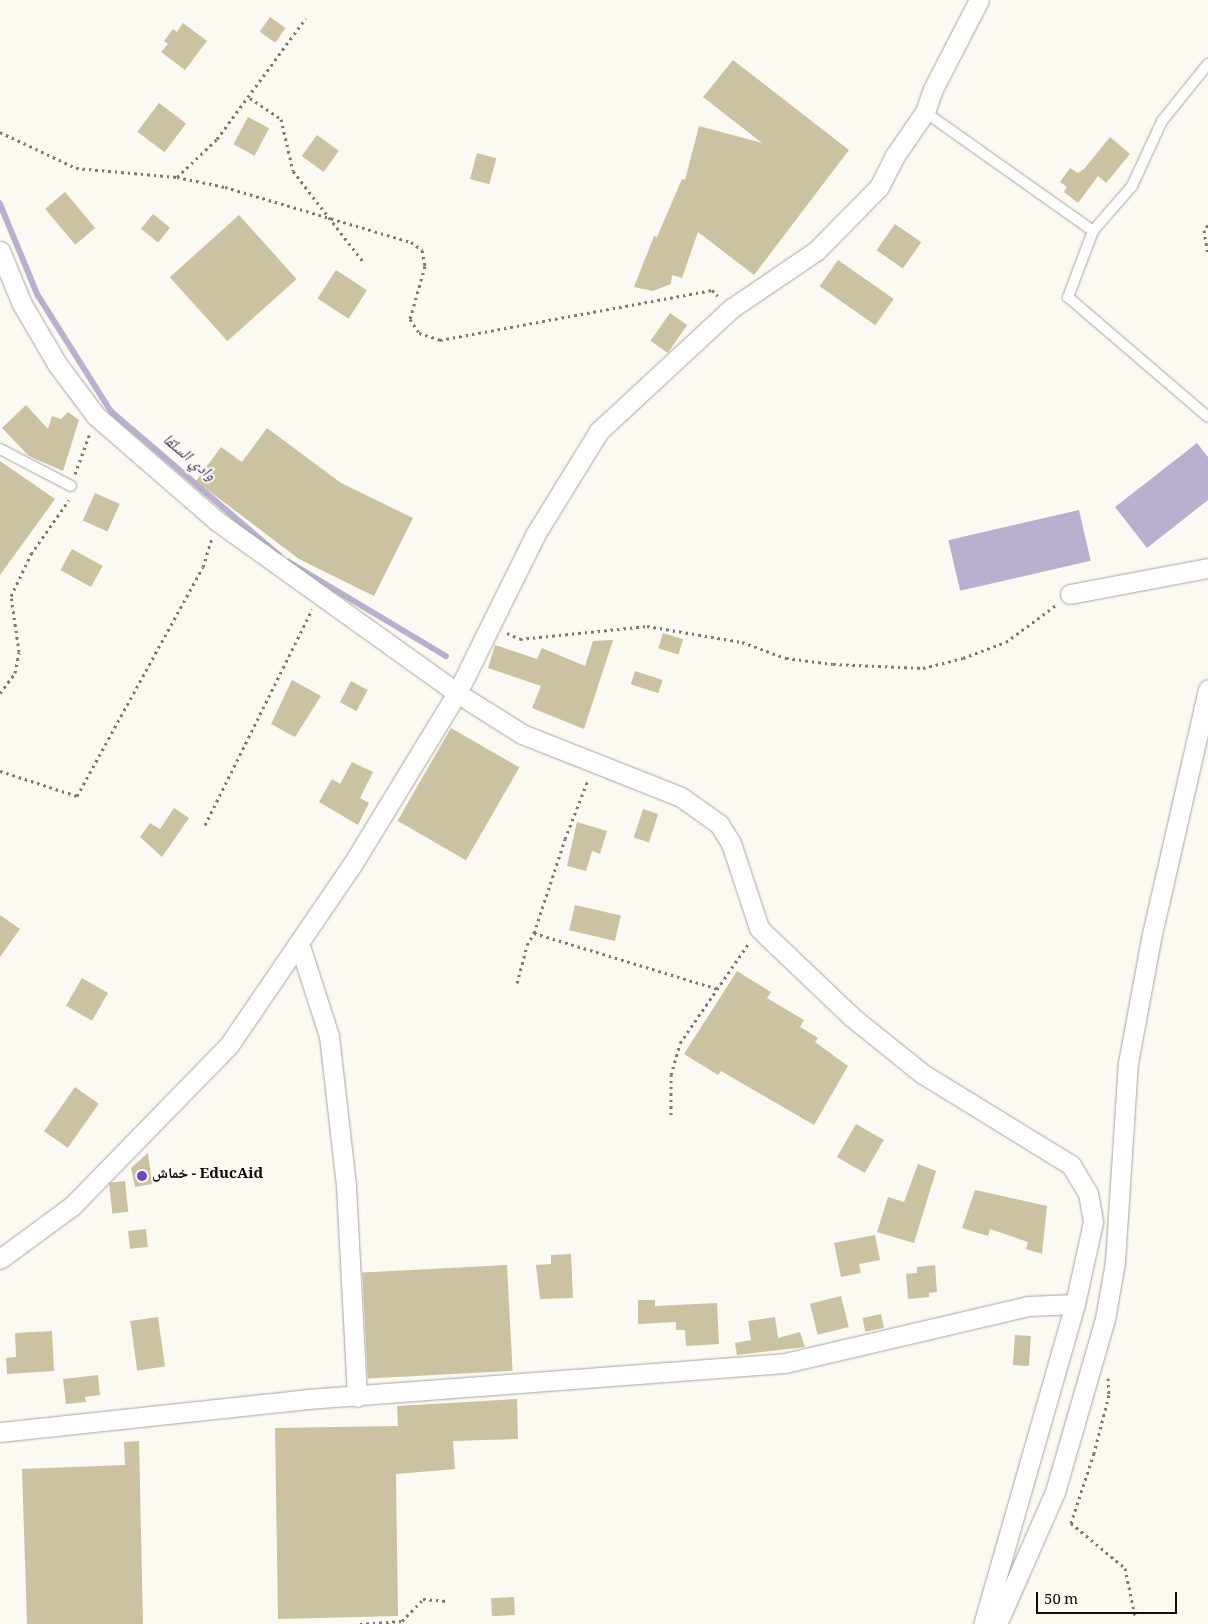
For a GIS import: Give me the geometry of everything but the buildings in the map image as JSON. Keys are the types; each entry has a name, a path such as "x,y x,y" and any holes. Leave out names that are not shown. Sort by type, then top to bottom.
{"street":[{"path":"0,1259 72,1206 229,1045 352,865 457,693 535,535 599,431 732,308 816,251 879,186 894,157 925,112 933,89 979,0"},
{"path":"0,251 22,304 57,364 96,416 217,521 457,693 522,734 681,797 719,824 731,843 759,928 852,1016 922,1074 1071,1165 1088,1193 1093,1222 1075,1304 983,1624"},
{"path":"1070,594 1208,568"},
{"path":"997,1624 1055,1492 1105,1319 1116,1252 1128,1063 1152,934 1208,690"},
{"path":"299,943 330,1036 346,1186 357,1397"},
{"path":"0,1432 357,1397 785,1362 1028,1306 1075,1304"}],"lane":[{"path":"1208,64 1162,121 1132,186 1093,231 1068,297 1208,417"},
{"path":"925,112 1093,231"},
{"path":"0,449 71,486"}],"path":[{"path":"177,176 217,139 250,98 306,18"},
{"path":"250,98 281,119 293,171 364,263"},
{"path":"0,132 76,168 177,176 225,187 411,242 422,250 425,266 410,320 419,333 440,340 712,290 732,308"},
{"path":"1208,225 1204,230 1208,255"},
{"path":"0,693 15,673 19,652 11,596 32,554 74,493 71,486 96,416"},
{"path":"0,771 77,796 203,567 217,521"},
{"path":"491,626 520,639 647,626 742,642 786,658 833,664 923,668 963,658 1006,642 1070,594"},
{"path":"205,825 319,595"},
{"path":"517,983 527,945 534,934 565,839 595,764"},
{"path":"671,1115 671,1075 680,1043 759,928"},
{"path":"534,934 718,989"},
{"path":"1108,1369 1109,1395 1071,1523 1125,1568 1134,1616"},
{"path":"360,1624 402,1621 423,1599 447,1601"}],"shaded area":[{"path":"1197,443 1208,457 1208,500 1147,548 1115,507"},
{"path":"1079,510 1091,561 960,591 948,540"}],"waterway":[{"name":"وادي السلقا","path":"0,203 38,295 111,411 279,555"},
{"name":"وادي السلقا","path":"289,562 446,656"}],"place":[{"name":"خماش - EducAid","path":"142,1176"}]}
